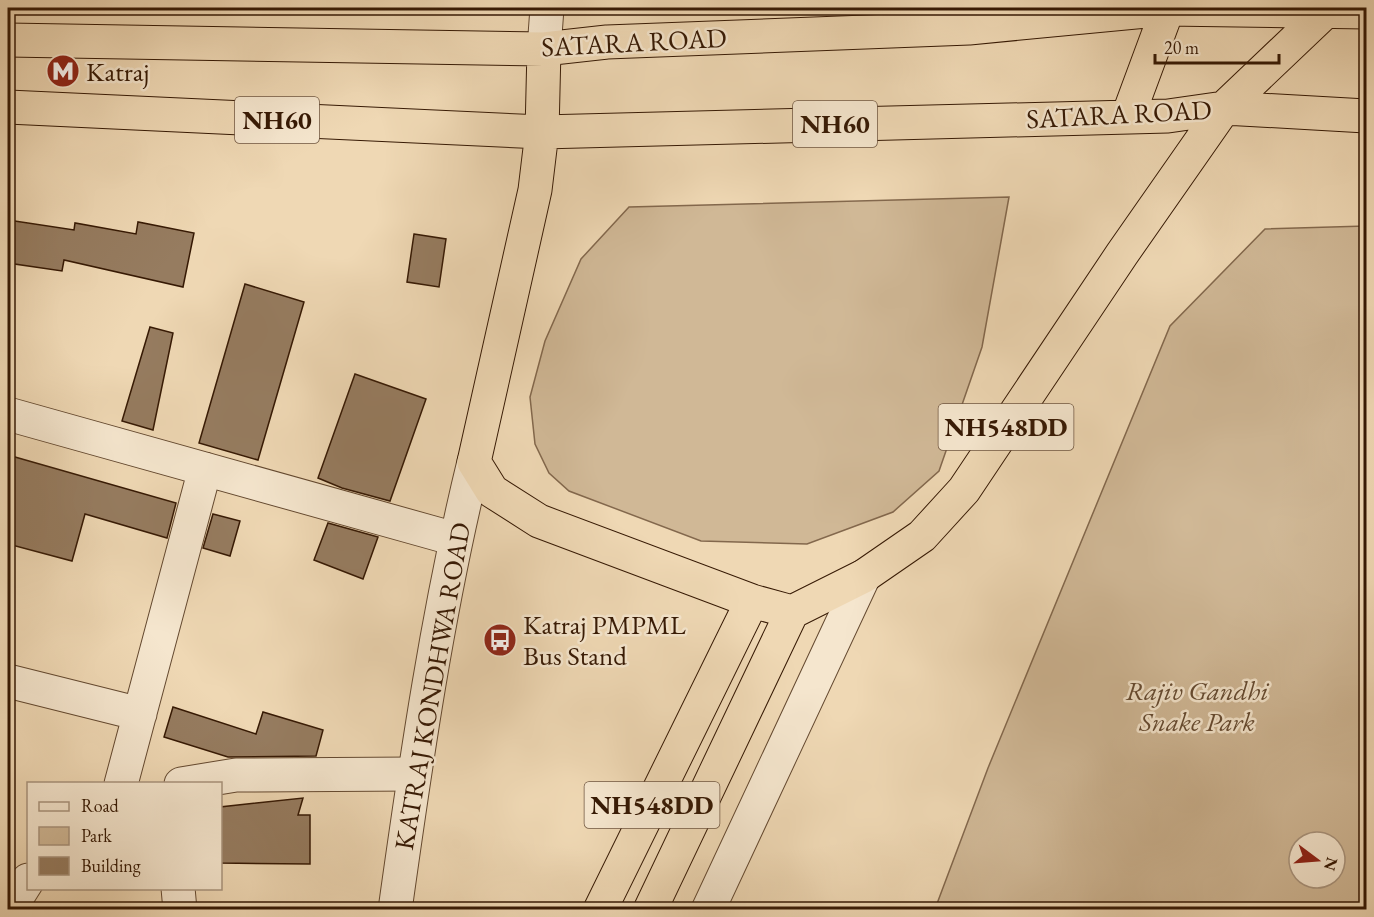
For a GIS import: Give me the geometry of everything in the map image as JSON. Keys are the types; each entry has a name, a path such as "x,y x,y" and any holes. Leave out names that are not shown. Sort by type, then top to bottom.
{"highway":[{"name":"SATARA ROAD","path":"8,40 544,49 607,42 969,28 1167,8 1327,9 1366,12"},
{"path":"1128,116 1167,8"},
{"name":"NH548DD","path":"650,909 792,612 864,576 922,536 964,490 1122,254 1224,108 1327,9"},
{"name":"KATRAJ KONDHWA ROAD","path":"544,49 542,132 535,190 474,462 492,491 539,521 752,601 792,612"},
{"name":"SATARA ROAD","path":"8,107 542,132 1168,116 1224,108 1366,116"},
{"name":"NH548DD","path":"600,909 752,601"}],"street":[{"path":"544,49 546,8"},
{"path":"8,414 455,539"},
{"name":"KATRAJ KONDHWA ROAD","path":"395,909 414,774 455,539 474,462"},
{"path":"121,782 204,469"},
{"path":"708,909 864,576"},
{"path":"8,681 140,714"},
{"path":"188,782 236,775 414,774"},
{"path":"9,909 27,882"},
{"path":"178,890 180,909"}],"green space":[{"path":"1009,197 982,347 939,471 893,512 807,544 701,541 569,491 549,473 535,444 530,397 545,341 581,259 629,207"},
{"name":"Rajiv Gandhi Snake Park","path":"1366,226 1366,909 935,909 988,768 1170,326 1265,229"}],"building":[{"path":"8,220 74,230 75,223 136,234 138,222 194,233 183,287 64,260 62,271 8,263 10,250 8,249"},
{"path":"414,234 446,239 439,287 407,282"},
{"path":"245,284 304,302 258,460 199,443"},
{"path":"150,327 173,333 153,430 122,421"},
{"path":"355,374 426,399 390,501 342,488 318,478"},
{"path":"8,455 176,503 167,538 85,514 72,561 8,544"},
{"path":"213,514 240,521 230,556 203,548"},
{"path":"328,523 378,537 363,579 314,560"},
{"path":"173,707 256,734 263,712 323,730 316,756 228,757 164,737"},
{"path":"303,798 298,815 310,815 310,864 222,863 222,807"}],"place":[{"name":"Katraj","path":"63,71"},
{"name":"Katraj PMPML Bus Stand","path":"500,640"}]}
